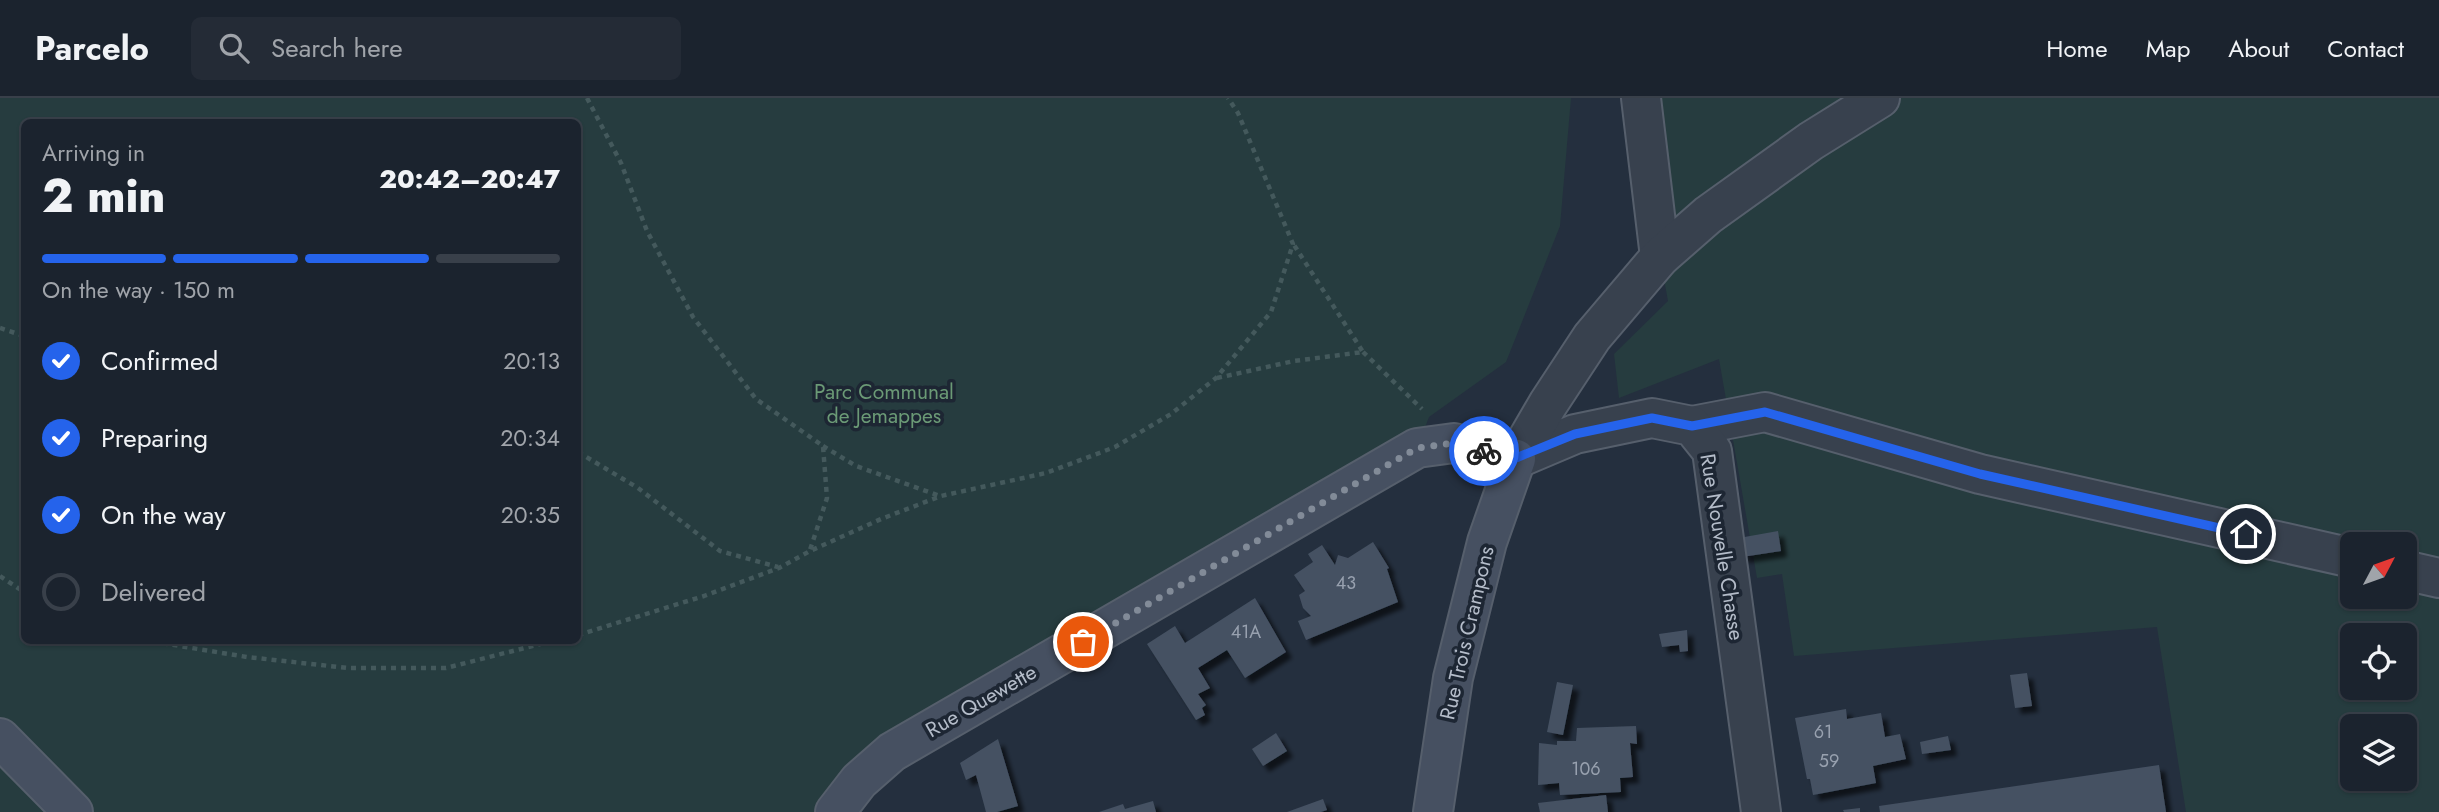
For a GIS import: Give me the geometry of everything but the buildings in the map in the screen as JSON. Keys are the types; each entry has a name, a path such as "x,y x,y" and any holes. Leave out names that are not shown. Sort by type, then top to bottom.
{"street":[{"path":"1641,98 1660,257"},
{"path":"1516,458 1592,337 1660,257 1708,215 1811,141 1880,98"},
{"path":"1692,426 1765,412 1980,474 2340,555"},
{"name":"Rue Nouvelle Chasse","path":"1516,458 1575,434 1652,418 1692,426 1712,452 1761,812"},
{"name":"Rue Quewette","path":"835,812 859,781 892,752 1417,448 1454,443 1516,458"},
{"name":"Rue Trois Crampons","path":"1433,812 1453,678 1487,542 1516,458"},
{"path":"2417,573 2439,578"},
{"path":"0,738 73,812"}],"path":[{"path":"587,98 621,163 647,231 693,317 756,399 856,466 941,496"},
{"path":"1228,98 1238,113 1293,244 1363,352 1454,443"},
{"path":"581,634 704,596 779,568 881,519 941,496 1046,473 1115,447 1171,414 1216,378 1271,312 1293,244"},
{"path":"0,328 21,335"},
{"path":"1216,378 1294,361 1363,352"},
{"path":"810,551 827,498 823,446"},
{"path":"581,455 638,488 720,551 779,568"},
{"path":"0,576 21,590"},
{"path":"167,644 247,657 348,668 446,668 540,644"}],"green space":[{"name":"Parc Communal de Jemappes","path":"0,98 1571,98 1560,226 1506,362 1429,417 1417,448 892,752 835,812 83,812 0,726"},
{"path":"1641,98 2439,98 2439,812 2186,812 2157,627 1794,656 1782,574 1757,578 1719,359 1619,398 1614,354 1668,301 1660,257"},
{"path":"0,738 73,812 0,812"}],"way so far":[{"path":"1083,642 1417,448 1454,443 1484,451"}],"route":[{"path":"1484,451 1516,458 1575,434 1652,418 1692,426 1765,412 1980,474 2246,534"}]}
